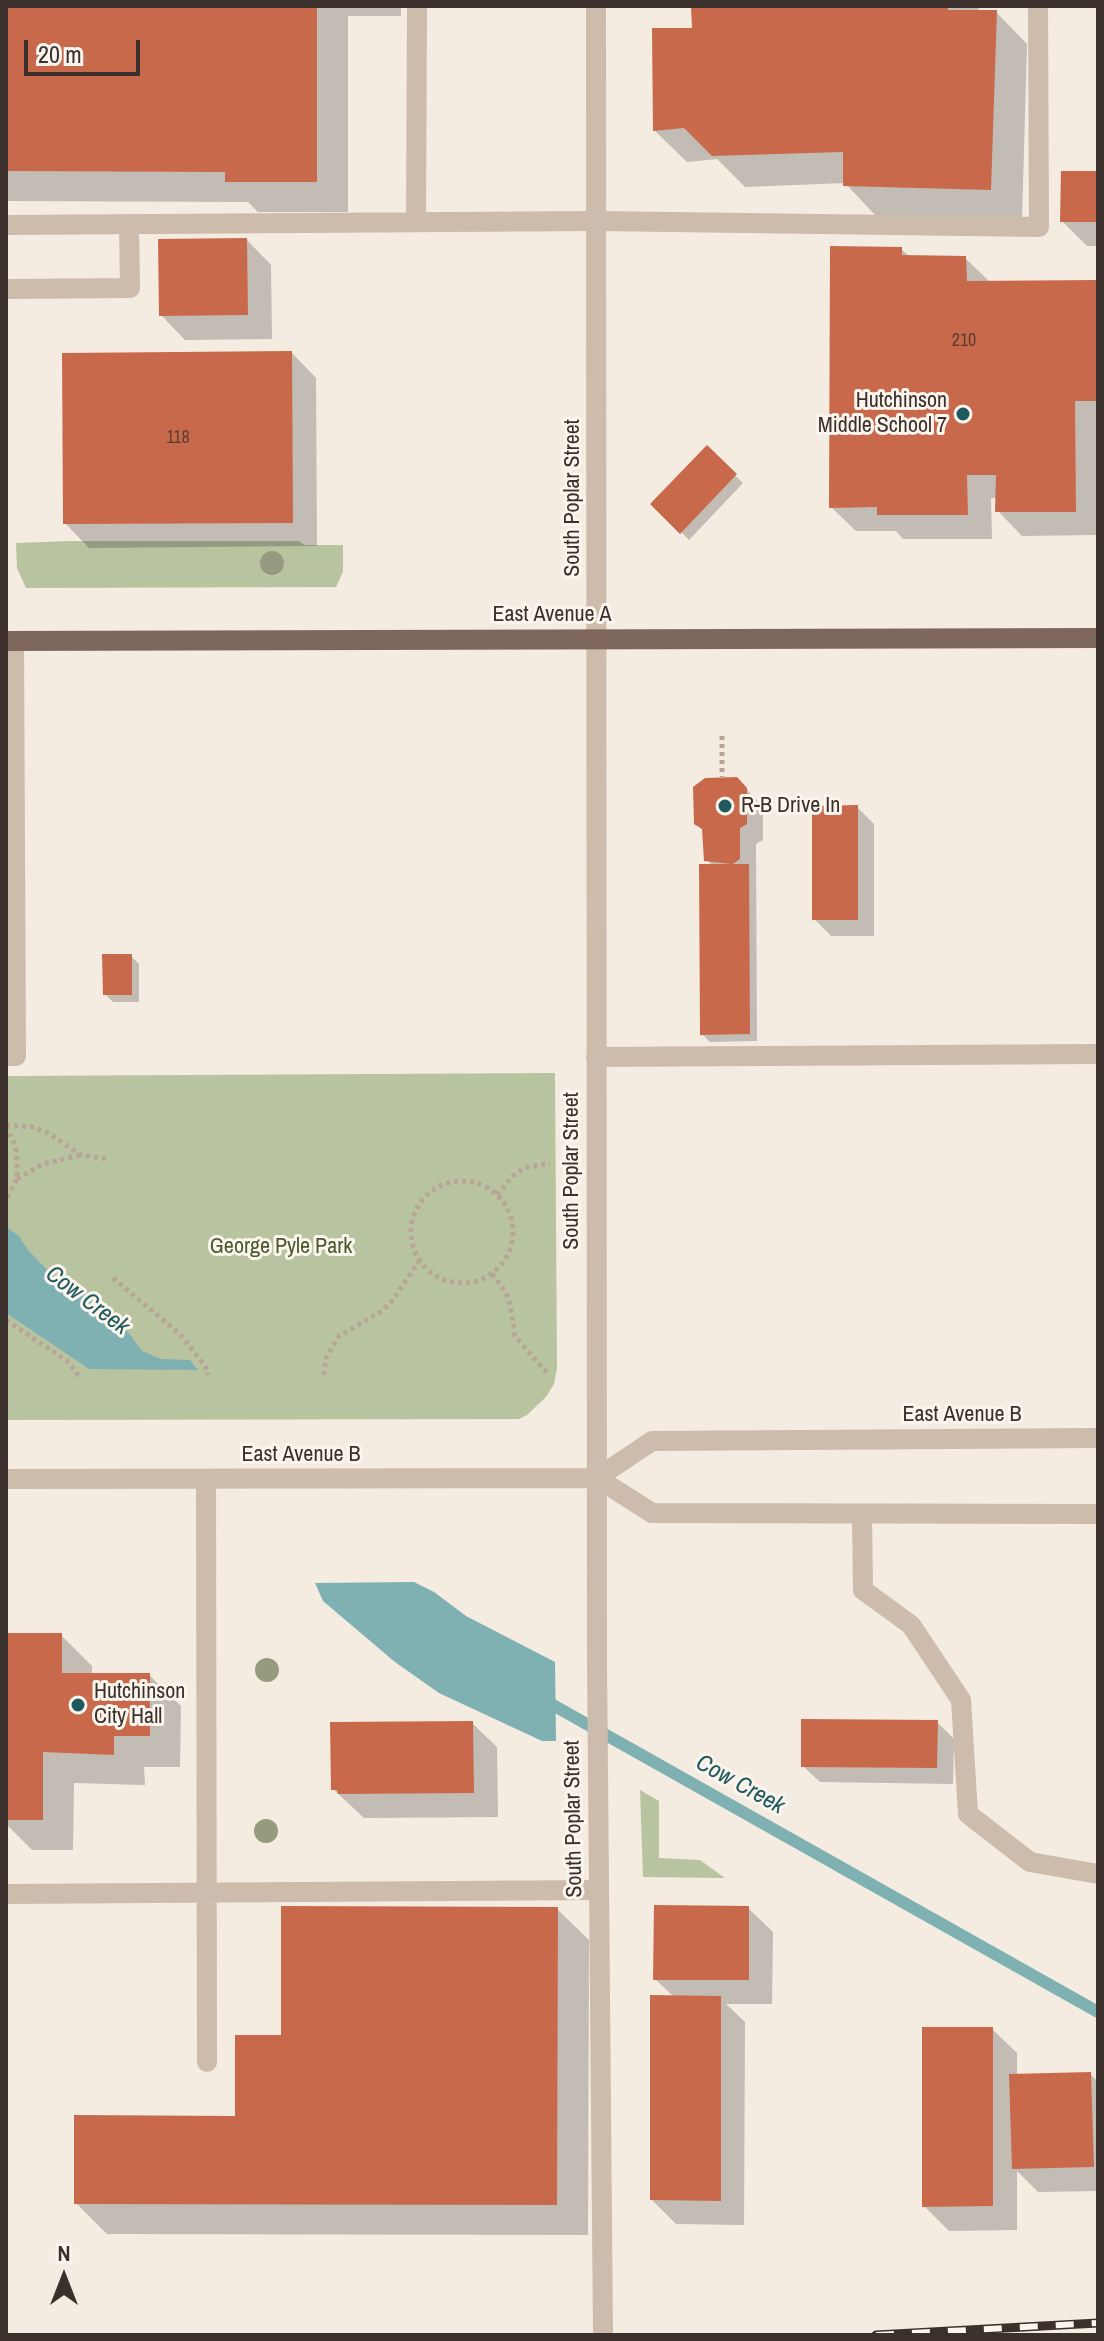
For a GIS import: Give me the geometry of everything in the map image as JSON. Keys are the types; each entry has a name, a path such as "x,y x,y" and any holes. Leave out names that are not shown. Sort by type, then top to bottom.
{"main road":[{"name":"East Avenue A","path":"10,641 1098,638"}],"street":[{"path":"416,222 417,6"},
{"name":"South Poplar Street","path":"596,6 597,1767 603,2335"},
{"path":"6,225 598,221 1039,227 1038,6"},
{"path":"6,289 130,288 129,224"},
{"path":"6,1056 16,1056 10,641"},
{"path":"596,1057 1098,1054"},
{"name":"East Avenue B","path":"6,1479 597,1478 652,1441 1098,1438"},
{"path":"597,1478 652,1513 1098,1514"},
{"path":"206,1480 207,2062"},
{"path":"862,1514 863,1590 911,1625 961,1700 968,1814 1030,1862 1098,1874"},
{"path":"6,1894 599,1890"}],"path":[{"path":"722,736 722,777"},
{"path":"6,1199 17,1179 16,1147 6,1126 34,1127 81,1155"},
{"path":"17,1179 43,1164 81,1155 108,1159"},
{"path":"497,1195 524,1168 550,1163"},
{"path":"464,1180 480,1184 506,1205 512,1221 513,1237 509,1254 492,1274 470,1283 452,1283 436,1277 419,1261 410,1235 412,1217 420,1202 432,1190 464,1180"},
{"path":"324,1375 326,1358 339,1336 382,1311 419,1261"},
{"path":"492,1274 505,1291 510,1304 515,1336 548,1374"},
{"path":"113,1278 180,1334 208,1370 208,1375"},
{"path":"6,1320 67,1361 79,1376"}],"green space":[{"path":"299,541 304,545 343,545 343,572 336,587 26,588 17,568 16,543"},
{"name":"George Pyle Park","path":"555,1073 557,1368 554,1384 546,1397 527,1415 519,1419 6,1420 6,1076"},
{"path":"640,1790 659,1801 659,1858 700,1860 725,1878 643,1877"}],"water":[{"path":"6,1227 19,1236 51,1274 63,1283 81,1286 89,1301 113,1312 142,1351 161,1359 190,1360 198,1370 89,1369 6,1313"},
{"path":"414,1582 434,1592 466,1616 555,1662 556,1741 542,1741 439,1693 395,1662 323,1601 315,1583"}],"building":[{"path":"6,6 317,6 317,182 225,182 225,172 6,171"},
{"path":"691,6 948,6 948,10 997,10 991,190 843,186 843,152 712,156 684,128 653,131 652,28 692,28"},
{"path":"1061,171 1098,171 1098,222 1060,222"},
{"path":"247,238 248,315 159,316 158,239"},
{"name":"Hutchinson Middle School 7","path":"830,246 902,247 902,255 966,256 967,281 1098,280 1098,401 1075,401 1076,512 995,512 996,475 967,475 968,515 877,515 877,507 829,508"},
{"path":"292,351 293,523 63,524 62,353"},
{"path":"707,445 737,474 680,534 650,504"},
{"path":"737,777 747,788 747,824 740,828 740,859 733,864 749,864 750,1034 700,1035 699,864 731,864 704,861 702,829 694,824 693,787 705,778"},
{"path":"858,805 858,920 812,920 812,806"},
{"path":"102,954 132,954 132,995 103,995"},
{"name":"Hutchinson City Hall","path":"6,1633 62,1633 62,1673 150,1673 150,1736 114,1736 114,1755 43,1752 43,1820 6,1820"},
{"path":"801,1719 938,1720 937,1768 801,1767"},
{"path":"473,1721 474,1793 338,1794 337,1790 331,1790 330,1722"},
{"path":"654,1905 749,1906 749,1980 653,1980"},
{"path":"281,1906 558,1907 557,2205 74,2204 74,2115 235,2116 235,2035 281,2035"},
{"path":"650,1995 721,1996 721,2201 650,2200"},
{"path":"922,2027 993,2027 993,2206 922,2207"},
{"path":"1091,2072 1094,2167 1012,2169 1009,2074"}],"waterway":[{"name":"Cow Creek","path":"544,1700 1098,2012"}],"railway":[{"path":"876,2335 1098,2323"}],"place":[{"name":"Hutchinson Middle School 7","path":"963,414"},
{"name":"R-B Drive In","path":"725,806"},
{"name":"Hutchinson City Hall","path":"78,1705"}]}
